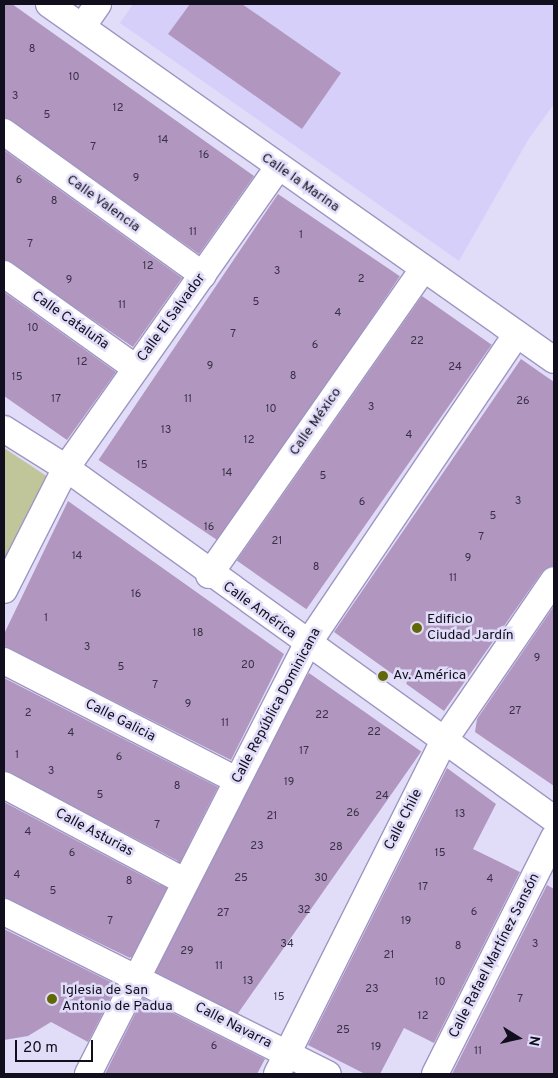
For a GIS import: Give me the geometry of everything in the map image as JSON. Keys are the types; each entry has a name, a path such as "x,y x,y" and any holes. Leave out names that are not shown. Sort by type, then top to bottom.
{"street":[{"name":"Calle la Marina","path":"49,4 278,168 554,360"},
{"path":"82,27 98,4"},
{"name":"Calle Valencia","path":"4,132 203,275"},
{"name":"Calle El Salvador","path":"4,590 66,468 278,168"},
{"name":"Calle México","path":"209,575 423,269"},
{"name":"Calle Cataluña","path":"4,274 136,368"},
{"name":"Calle República Dominicana","path":"88,1074 184,881 307,645 517,334"},
{"name":"Calle América","path":"4,429 66,468 209,575 554,819"},
{"name":"Calle Chile","path":"282,1064 443,742 552,588"},
{"name":"Calle Galicia","path":"4,661 237,780"},
{"name":"Calle Asturias","path":"4,785 184,881"},
{"name":"Calle Rafael Martínez Sansón","path":"435,1074 554,838"},
{"name":"Calle Navarra","path":"4,912 136,978 282,1064 328,1074"}],"shaded area":[{"path":"133,4 554,4 554,104 528,140 459,261 120,23"}],"green space":[{"path":"4,448 48,477 4,568"}],"building":[{"path":"4,4 12,4 254,176 199,254 4,117"},
{"path":"190,4 242,4 341,73 302,129 168,34"},
{"path":"4,150 182,278 133,347 4,259"},
{"path":"278,194 400,276 220,542 98,460"},
{"path":"4,292 116,372 67,440 4,396"},
{"path":"422,296 492,345 306,609 237,561"},
{"path":"521,359 554,382 554,565 542,572 444,711 334,632"},
{"path":"68,501 284,654 231,760 4,646 4,634"},
{"path":"554,606 554,786 475,732 477,719"},
{"path":"309,673 421,752 229,1026 117,947"},
{"path":"4,678 218,787 180,862 4,770"},
{"path":"447,768 496,804 473,849 520,872 434,1043 404,1028 380,1074 365,1074 308,1045"},
{"path":"4,802 166,888 130,958 4,897"},
{"path":"547,885 554,889 554,1074 452,1074"},
{"name":"Iglesia de San Antonio de Padua","path":"4,929 117,985 88,1042 51,1022 28,1036 4,1040"},
{"path":"143,998 265,1059 257,1074 105,1074"}],"place":[{"name":"Edificio Ciudad Jardín","path":"417,628"},
{"name":"Av. América","path":"383,676"},
{"name":"Iglesia de San Antonio de Padua","path":"52,999"}]}
